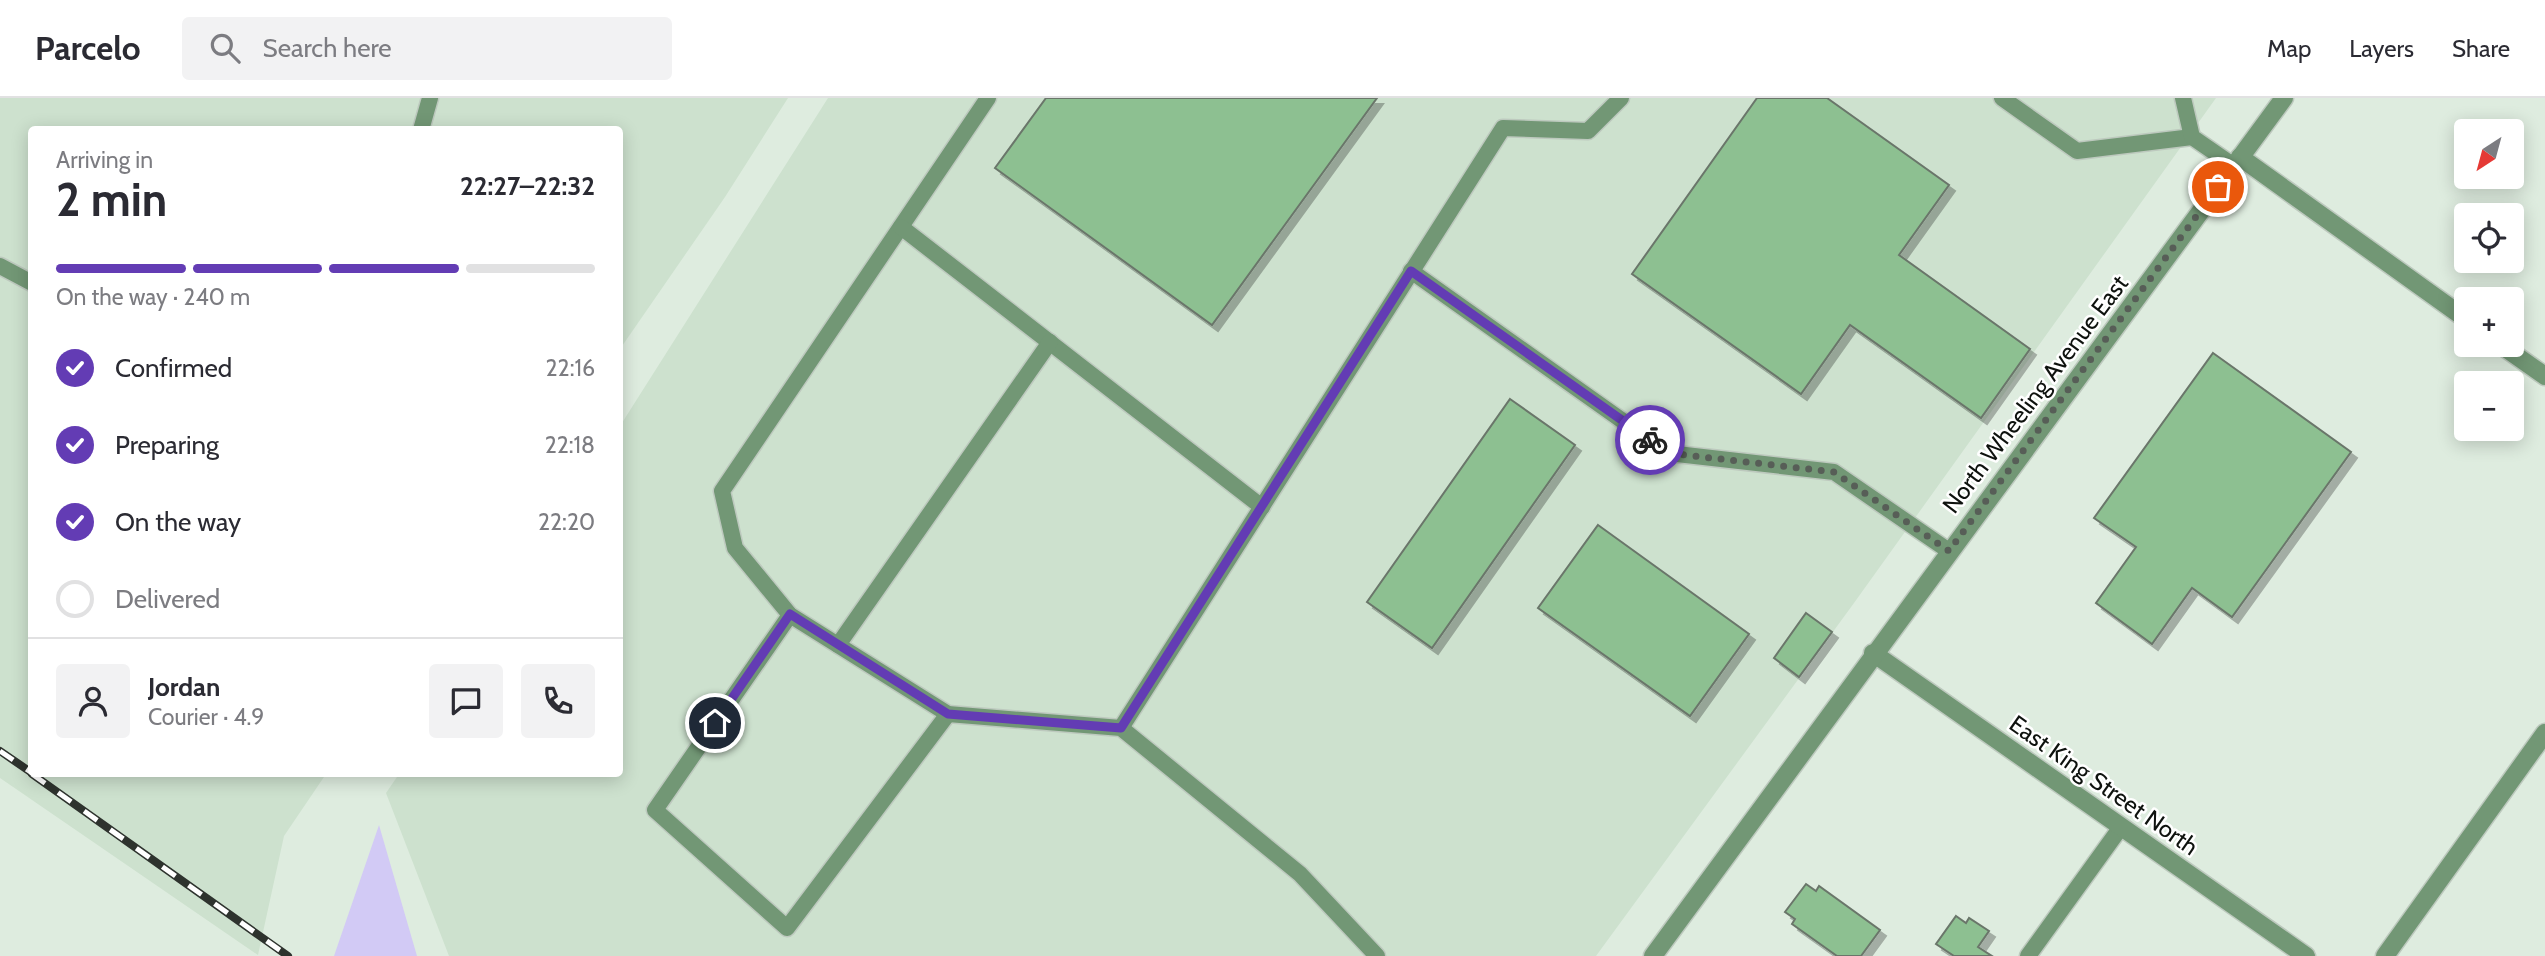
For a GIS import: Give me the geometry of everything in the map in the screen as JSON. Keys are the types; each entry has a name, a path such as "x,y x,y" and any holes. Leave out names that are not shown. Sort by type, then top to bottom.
{"street":[{"name":"North Wheeling Avenue East","path":"1653,956 1873,653 2284,98"},
{"path":"2237,161 2454,311"},
{"path":"2518,357 2545,376"},
{"name":"East King Street North","path":"1873,653 2306,956"},
{"path":"2385,956 2545,733"}],"lane":[{"path":"422,126 430,98"},
{"path":"988,98 722,491 736,548 790,614 948,714 1121,728 1300,874 1377,956"},
{"path":"1121,728 1503,128 1588,131 1621,98"},
{"path":"2002,98 2077,151 2192,137 2237,161"},
{"path":"2183,98 2192,137"},
{"path":"901,226 1262,507"},
{"path":"0,266 28,281"},
{"path":"1411,271 1668,453 1834,472 1949,551"},
{"path":"838,645 1050,342"},
{"path":"790,614 655,810 787,928 948,714"},
{"path":"2028,956 2121,827"}],"shaded area":[{"path":"0,98 788,98 725,197 623,345 623,126 28,126 28,777 324,777 284,836 258,955 0,778"},
{"path":"828,98 2216,98 1854,603 1596,956 449,956 386,793 397,777 623,777 623,421"},
{"path":"379,825 417,956 334,956"}],"building":[{"path":"1046,98 1377,98 1212,325 995,168"},
{"path":"1757,98 1827,98 1949,185 1899,255 2030,349 1981,418 1850,325 1801,394 1632,274"},
{"path":"2213,353 2351,452 2232,617 2192,588 2152,644 2096,603 2136,547 2094,518"},
{"path":"1510,399 1575,445 1432,648 1367,602"},
{"path":"1598,525 1749,634 1690,716 1538,608"},
{"path":"1806,613 1832,632 1799,677 1774,658"},
{"path":"1806,884 1816,891 1819,886 1880,930 1861,956 1837,956 1792,924 1795,919 1785,912"},
{"path":"1956,916 1966,923 1969,918 1989,931 1978,947 1992,956 1954,956 1936,944"}],"railway":[{"path":"0,751 28,770"},
{"path":"36,777 288,956"}],"way so far":[{"path":"1650,440 1668,453 1834,472 1949,551 2218,187"}],"route":[{"path":"715,723 790,614 948,714 1121,728 1411,271 1650,440"}]}
